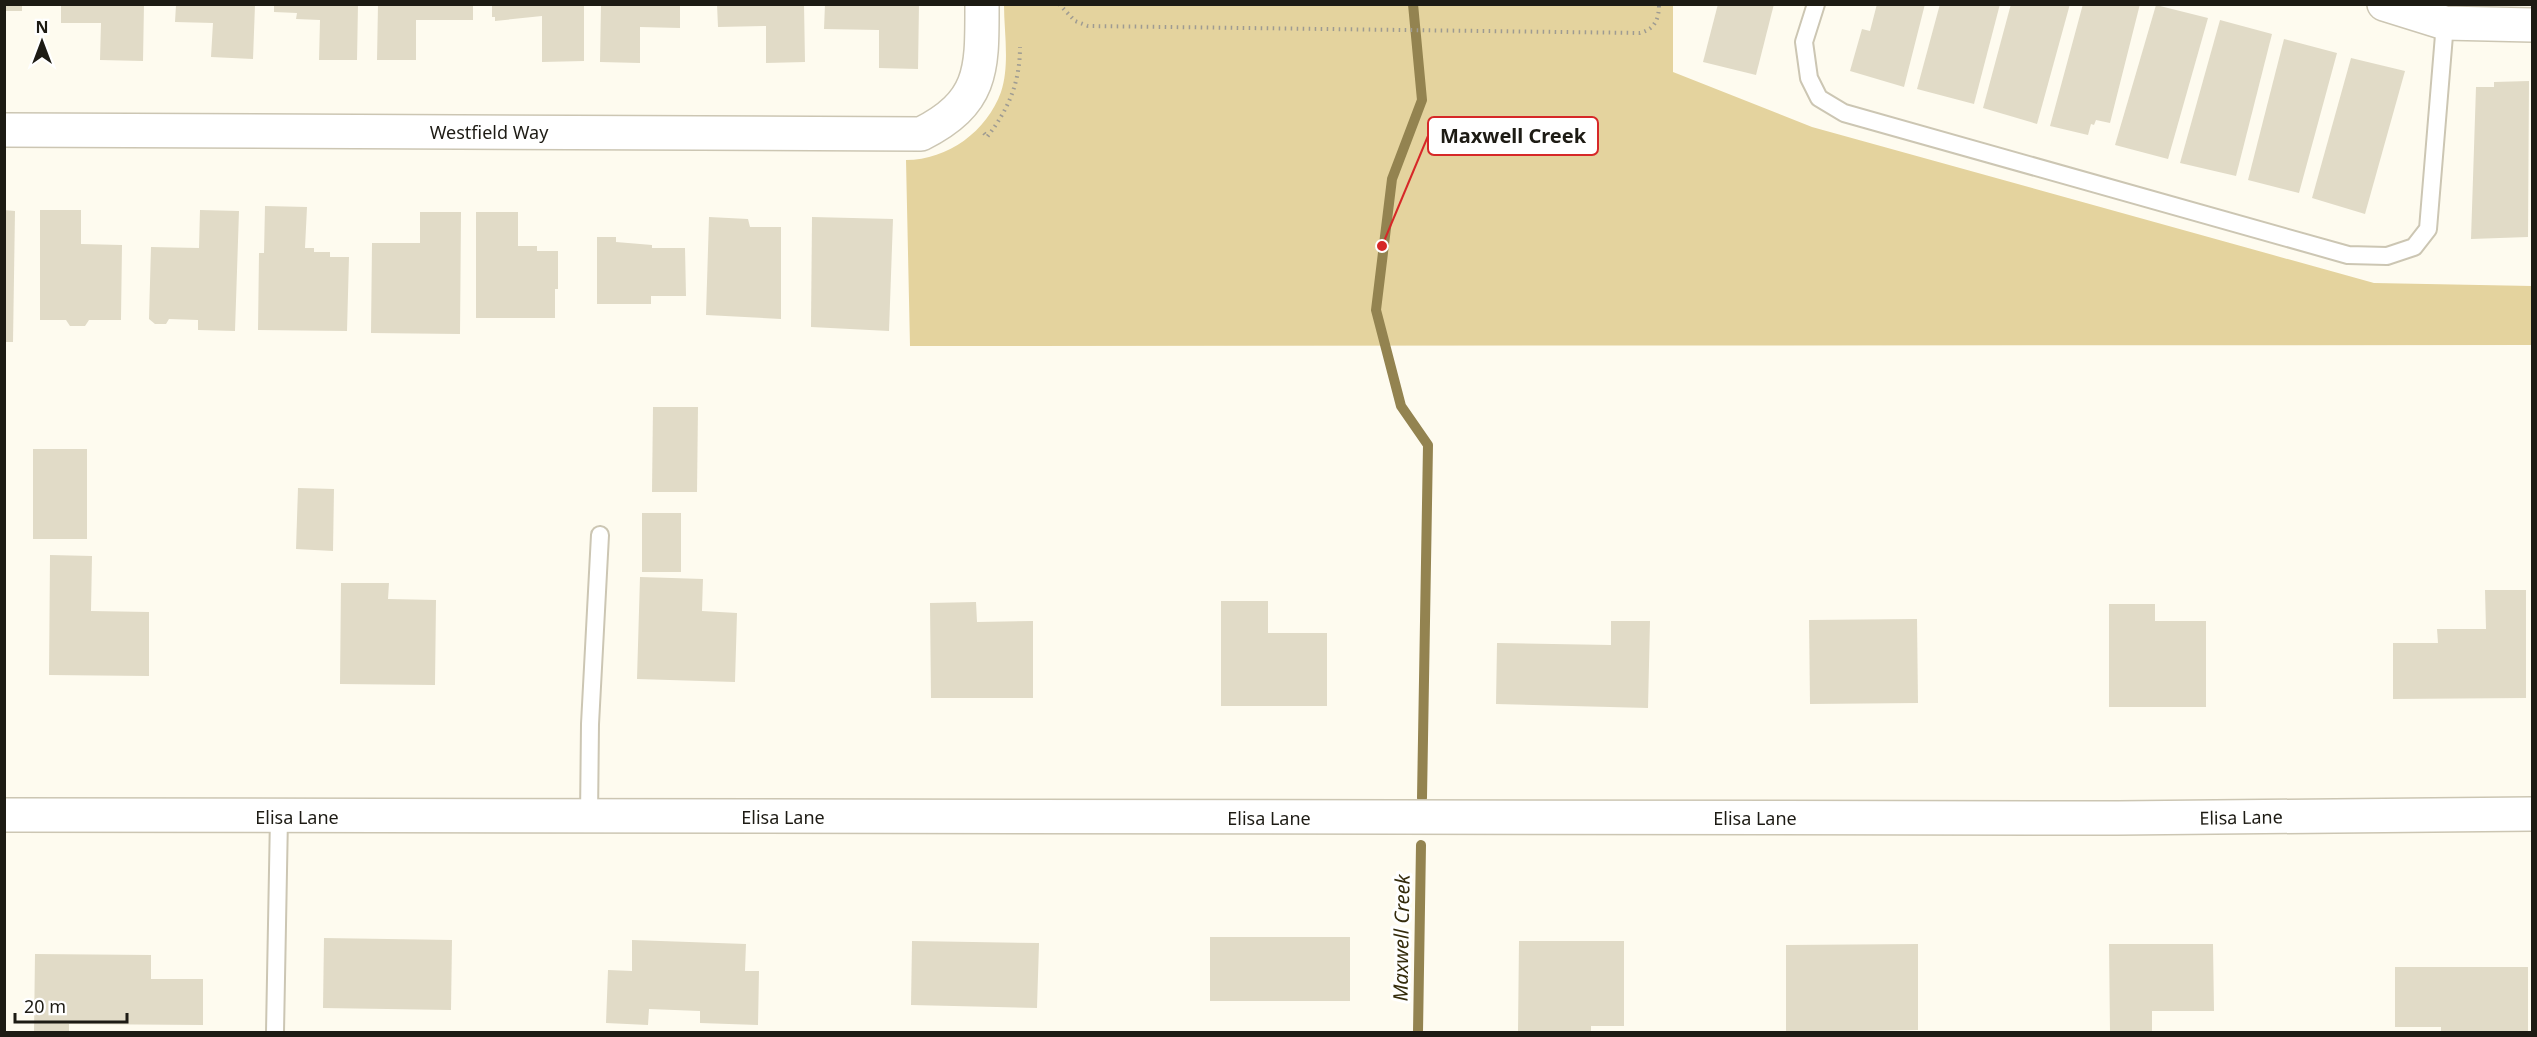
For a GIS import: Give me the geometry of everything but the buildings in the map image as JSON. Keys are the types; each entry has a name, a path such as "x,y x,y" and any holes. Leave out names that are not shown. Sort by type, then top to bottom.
{"street":[{"name":"Westfield Way","path":"4,130 921,134 944,122 964,104 976,82 982,56 982,4"},
{"path":"2385,4 2445,23 2532,25"},
{"name":"Elisa Lane","path":"4,815 2118,818 2532,814"}],"lane":[{"path":"1816,4 1804,42 1809,78 1819,98 1844,113 2348,255 2387,256 2414,247 2428,229 2445,23"},
{"path":"589,817 590,724 600,535"},
{"path":"275,1032 279,817"}],"path":[{"path":"1059,4 1075,21 1088,26 1640,33 1647,31 1657,21 1659,4"}],"shaded area":[{"path":"1004,5 1673,5 1673,72 1812,127 2374,283 2532,286 2532,345 910,346 906,160 922,159 951,149 976,131 995,106 1004,82 1005,71"}],"waterway":[{"name":"Maxwell Creek","path":"1413,4 1422,100 1392,179 1376,310 1401,406 1428,445 1422,798"},
{"name":"Maxwell Creek","path":"1418,1032 1421,845"}],"place":[{"name":"Maxwell Creek","path":"1382,246"}]}
